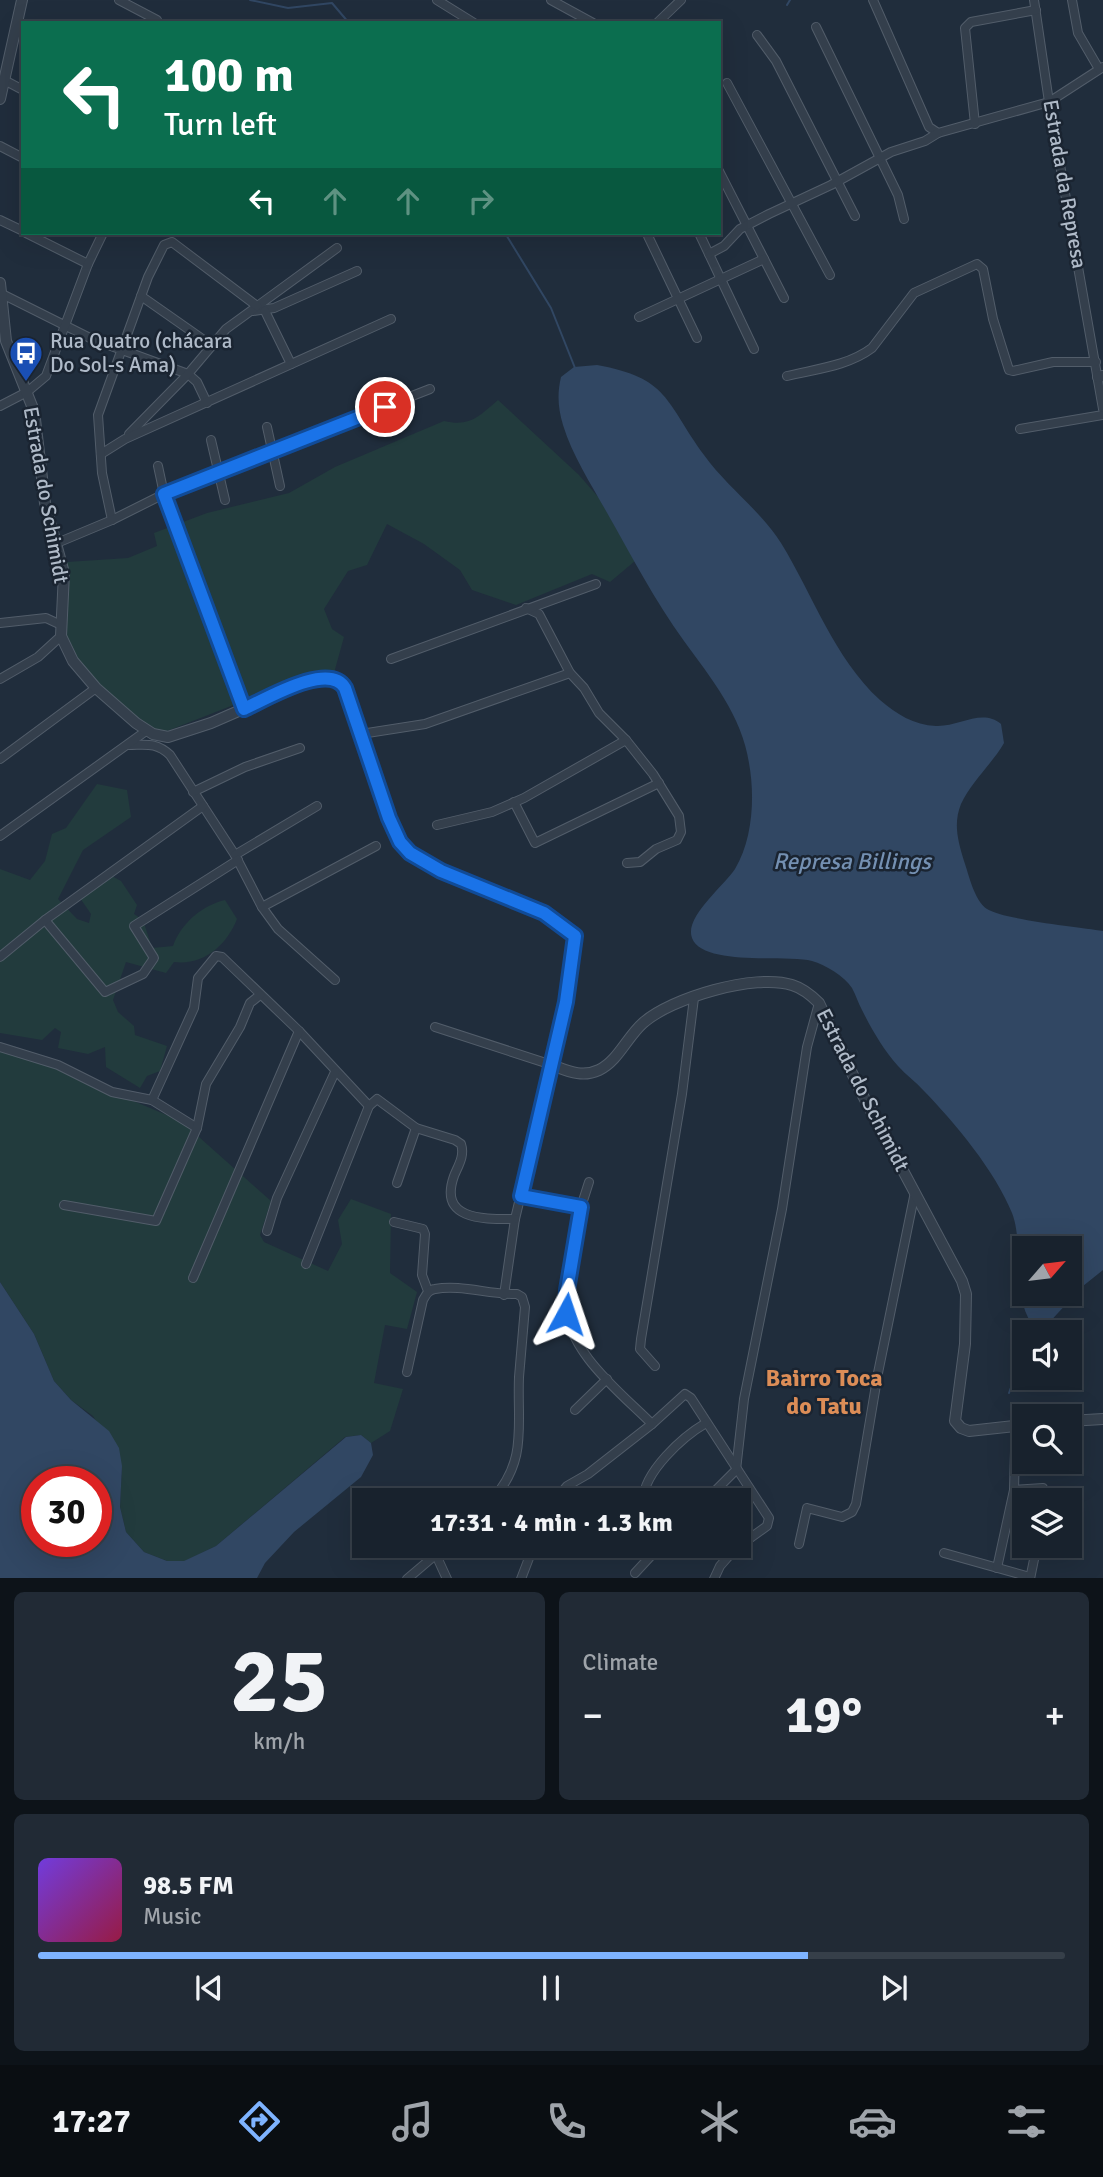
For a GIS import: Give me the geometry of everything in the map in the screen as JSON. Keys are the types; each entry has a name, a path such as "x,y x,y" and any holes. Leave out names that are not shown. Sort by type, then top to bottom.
{"street":[{"path":"0,100 22,0"},
{"path":"119,0 157,20"},
{"path":"436,0 471,21"},
{"path":"551,0 589,21"},
{"path":"873,0 929,127 938,133"},
{"name":"Estrada da Represa","path":"1034,0 1049,102 1096,362 1101,377 1103,409"},
{"path":"709,254 724,246 747,225 880,158 925,141 938,133 1049,102 1101,68 1078,33 1072,0"},
{"path":"659,21 679,2"},
{"path":"975,124 964,41 965,28 971,22 1036,10"},
{"path":"18,17 25,21"},
{"path":"816,27 898,195 904,219"},
{"path":"757,35 776,61 855,216"},
{"path":"4,80 21,89"},
{"path":"727,82 830,275"},
{"path":"0,146 21,158"},
{"path":"721,175 784,298"},
{"path":"0,220 21,230"},
{"path":"31,235 88,264"},
{"path":"0,406 27,392 46,376 88,264 102,235"},
{"path":"700,235 754,349"},
{"path":"648,236 697,338"},
{"path":"112,520 104,486 98,415 155,262 170,241 258,309 291,364"},
{"path":"125,439 188,374 226,329 258,309 337,248"},
{"path":"639,317 764,259"},
{"path":"787,376 850,361 865,354 914,293 977,264 983,269 993,319 1009,370 1053,362 1096,362"},
{"path":"258,309 357,271"},
{"name":"Estrada do Schimidt","path":"0,282 3,341 27,392 36,420 46,503 64,573 61,631"},
{"path":"2,294 64,327 121,351 188,374 197,383 207,403"},
{"path":"141,296 211,345"},
{"path":"101,454 125,439 391,319"},
{"path":"57,543 164,494 430,389"},
{"path":"1020,429 1103,415"},
{"path":"267,427 280,486"},
{"path":"211,440 225,500"},
{"path":"158,466 164,494 244,709"},
{"path":"391,659 596,584"},
{"path":"526,608 539,614 570,673 584,688 599,713 626,740 659,783 679,816 681,832 677,840 656,849 640,862 627,863"},
{"path":"0,622 46,618 61,631 73,661 96,688 146,731 168,737 244,709 305,682 334,678 345,688 394,830 410,853 441,871 544,913 575,936 566,1002 515,1219 504,1294"},
{"path":"0,678 38,657 61,631"},
{"path":"361,734 425,724 570,673"},
{"path":"0,759 96,688"},
{"path":"0,836 113,752 128,745 146,731"},
{"path":"437,825 492,812 626,740"},
{"path":"128,745 153,744 161,747 203,806 278,929 335,980"},
{"path":"193,792 245,767 300,747"},
{"path":"514,802 535,843 659,783"},
{"path":"0,957 45,920 203,806"},
{"path":"45,920 105,992 143,974 154,958 134,926 317,806"},
{"path":"262,906 376,846"},
{"path":"152,1100 194,1008 198,978 216,956 222,957 299,1031 369,1106"},
{"name":"Estrada do Schimidt","path":"552,1065 578,1074 602,1069 645,1021 666,1008 728,987 776,983 791,985 808,993 819,1003 861,1091 954,1263 966,1294 965,1344 956,1421 961,1428 970,1431 1012,1426"},
{"path":"64,1205 156,1220 197,1128 206,1084 240,1027 250,1003 260,995"},
{"path":"654,1366 640,1349 640,1339 682,1094 694,998"},
{"path":"718,1488 736,1470 744,1399 782,1209 807,1048 819,1003"},
{"path":"435,1027 552,1065"},
{"path":"193,1278 299,1031"},
{"path":"0,1047 58,1065 112,1092 152,1100 197,1128"},
{"path":"267,1231 277,1198 335,1072"},
{"path":"306,1264 369,1106 377,1100 415,1128 461,1144 462,1157 449,1194 451,1202 461,1212 484,1219 515,1219"},
{"path":"397,1183 415,1128"},
{"path":"589,1182 581,1207 567,1290 566,1314 571,1329 589,1357 652,1424"},
{"path":"799,1544 807,1508 842,1517 852,1511 856,1504 878,1373 915,1192"},
{"path":"521,1196 581,1207"},
{"path":"394,1222 423,1229 425,1234 422,1275 428,1291"},
{"path":"407,1372 423,1300 428,1291 457,1289 519,1295 525,1307 519,1379 520,1444 511,1476 502,1488"},
{"path":"575,1410 607,1379"},
{"path":"565,1488 638,1438 685,1395 691,1398 769,1518 769,1522 735,1549 720,1566 714,1578"},
{"path":"1082,1420 1103,1419"},
{"path":"644,1488 680,1441 706,1423"},
{"path":"997,1568 1012,1499"},
{"path":"944,1553 1030,1578 1034,1558"},
{"path":"407,1578 432,1558"},
{"path":"437,1558 447,1578"},
{"path":"521,1578 529,1558"},
{"path":"635,1573 649,1558"}],"green space":[{"path":"498,400 579,475 599,498 635,561 610,582 592,574 516,605 472,590 460,570 424,544 387,524 367,565 348,571 324,609 332,629 344,637 334,673 308,676 167,731 151,730 130,713 103,688 70,649 62,621 67,562 128,558 157,546 154,533 207,513 289,493 335,467 444,421 461,423 473,419"},
{"path":"97,784 127,790 131,817 83,850 58,899 77,919 89,923 91,914 80,898 108,874 121,881 137,905 134,914 143,920 152,948 173,946 181,930 194,916 217,902 225,900 237,919 227,937 213,952 195,961 174,962 166,973 126,962 113,1000 118,1012 134,1026 135,1035 167,1046 160,1071 147,1076 140,1088 106,1067 105,1047 88,1054 58,1048 61,1032 55,1028 42,1040 0,1033 0,869 30,880 45,861 52,834 66,828"},
{"path":"0,1047 58,1065 112,1092 181,1121 271,1201 260,1235 264,1242 328,1271 342,1244 338,1220 351,1199 391,1214 390,1273 417,1292 407,1329 385,1325 374,1383 403,1389 390,1431 371,1443 361,1435 345,1437 216,1546 185,1561 167,1561 144,1552 126,1532 120,1507 122,1466 93,1416 71,1400 54,1381 34,1334 0,1282"}],"water":[{"name":"Represa Billings","path":"597,365 639,377 663,395 713,467 773,531 837,646 864,683 892,710 928,725 945,726 978,718 994,720 1001,724 1004,743 965,796 957,819 962,854 979,900 987,909 1009,917 1103,931 1103,1270 1082,1287 1082,1236 1017,1236 1012,1213 996,1181 949,1118 887,1053 844,979 812,961 747,958 712,953 699,947 692,938 691,930 699,911 735,869 746,844 752,803 749,763 740,729 724,698 653,594 571,447 559,407 561,377 574,367"},
{"path":"0,1282 34,1334 54,1381 71,1400 109,1431 119,1448 122,1466 120,1507 126,1532 144,1552 167,1561 184,1561 216,1546 346,1437 361,1435 371,1443 373,1455 361,1477 294,1532 265,1563 257,1578 0,1578"},
{"name":"Represa Billings","path":"1024,1306 1064,1306 1051,1320 1029,1318"}],"waterway":[{"path":"250,0 288,8 332,3 347,21"},
{"path":"787,5 790,0"},
{"path":"506,235 551,308 575,368"},
{"path":"1009,1393 1012,1385"}],"place":[{"name":"Rua Quatro (chácara Do Sol-s Ama)","path":"26,383"}],"district":[{"name":"Bairro Toca do Tatu","path":"824,1392"}],"route":[{"path":"385,407 164,494 244,709 305,682 334,678 342,683 389,818 400,842 410,853 441,871 544,913 575,936 566,1002 521,1196 581,1207 565,1301 566,1314"}]}
